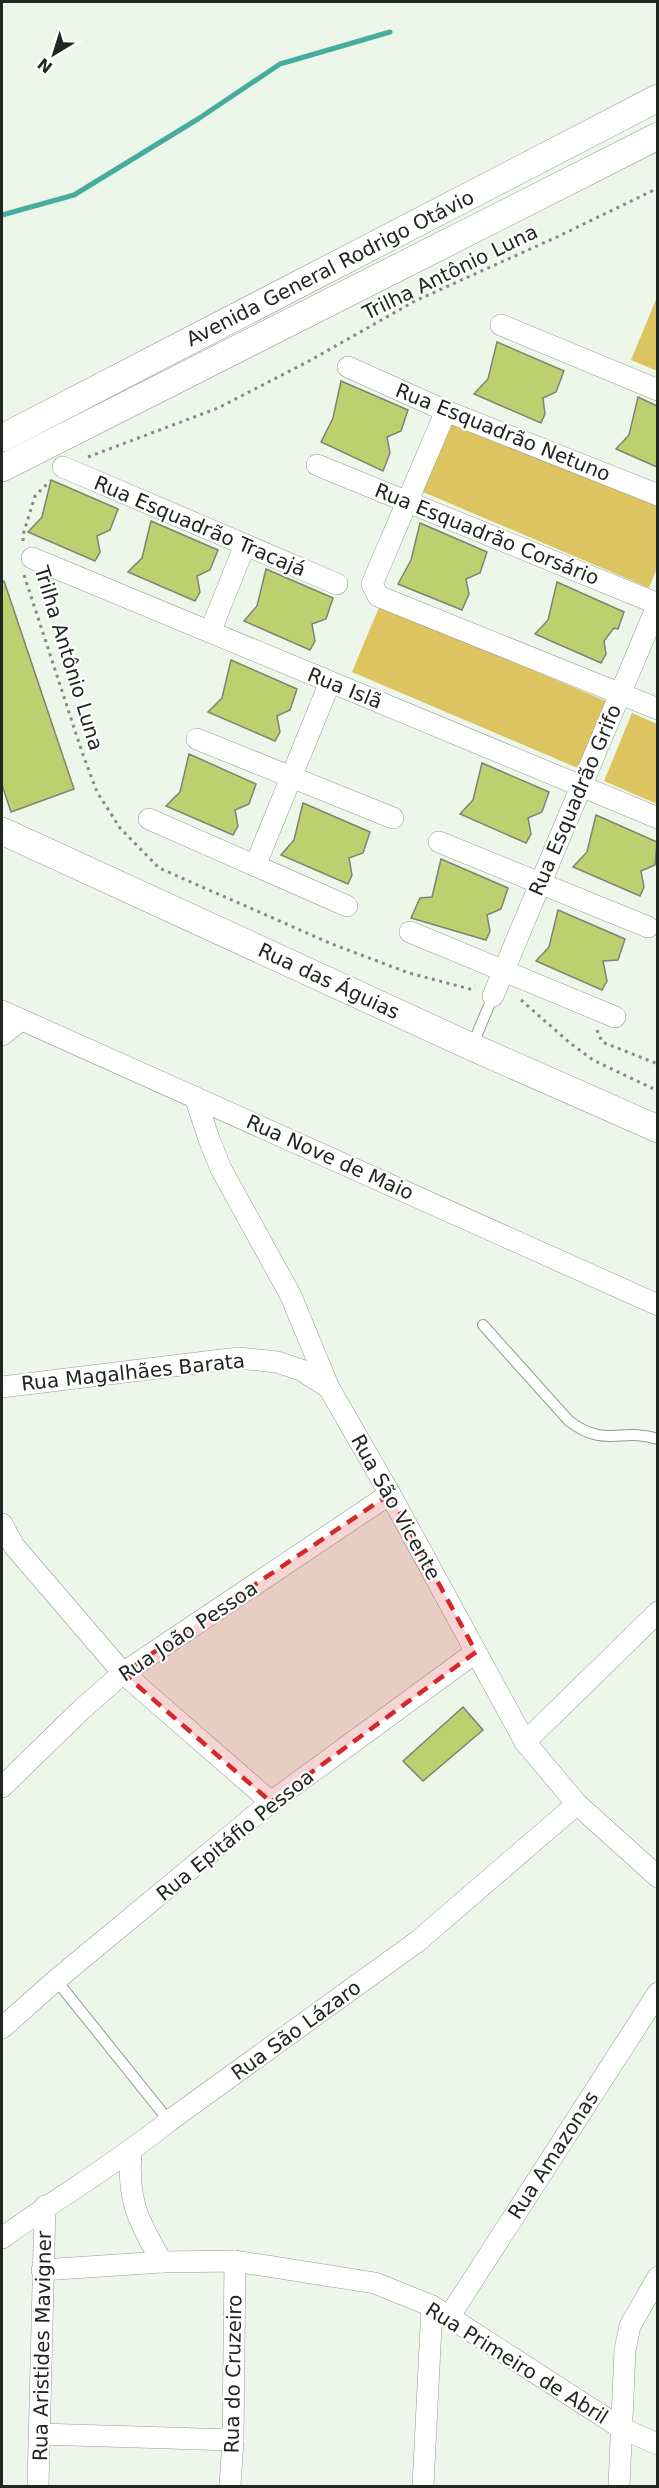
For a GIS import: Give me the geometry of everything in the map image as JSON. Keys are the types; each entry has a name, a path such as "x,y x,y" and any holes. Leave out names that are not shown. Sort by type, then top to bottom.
{"street":[{"name":"Avenida General Rodrigo Otávio","path":"2,438 657,98"},
{"name":"Avenida General Rodrigo Otávio","path":"2,468 657,136"},
{"path":"297,285 310,312"},
{"path":"501,325 657,390"},
{"name":"Rua Esquadrão Netuno","path":"348,367 446,411 657,495"},
{"path":"446,411 372,584 378,596 657,709"},
{"name":"Rua Esquadrão Corsário","path":"317,465 657,604"},
{"name":"Rua Esquadrão Tracajá","path":"63,467 338,584"},
{"path":"210,632 245,545"},
{"name":"Rua Islã","path":"26,556 657,818"},
{"name":"Rua Esquadrão Grifo","path":"499,981 657,604"},
{"path":"255,866 330,682"},
{"path":"197,739 393,818"},
{"path":"148,819 346,906"},
{"name":"Rua das Águias","path":"2,831 472,1047 657,1129"},
{"path":"439,842 648,927"},
{"path":"410,932 499,981 615,1017"},
{"path":"2,1035 11,1015"},
{"name":"Rua Nove de Maio","path":"11,1015 657,1305"},
{"name":"Rua São Vicente","path":"195,1097 208,1139 221,1169 291,1296 329,1388 390,1494 525,1742 577,1804 657,1877"},
{"name":"Rua Magalhães Barata","path":"2,1387 238,1358 277,1362 301,1370 329,1388"},
{"name":"Rua João Pessoa","path":"2,1787 81,1710 123,1673 390,1494"},
{"path":"2,1524 14,1546 123,1673 271,1802"},
{"path":"525,1742 657,1612"},
{"name":"Rua Epitáfio Pessoa","path":"2,2028 56,1980 271,1802 476,1652"},
{"name":"Rua São Lázaro","path":"2,2238 45,2206 131,2152 169,2121 418,1941 577,1804"},
{"name":"Rua Amazonas","path":"423,2487 440,2312 657,1993"},
{"path":"131,2152 129,2175 132,2202 145,2233 162,2262"},
{"name":"Rua Aristides Mavigner","path":"38,2487 45,2206"},
{"name":"Rua Primeiro de Abril","path":"42,2270 162,2262 235,2261 375,2283 440,2312 621,2428 657,2444"},
{"name":"Rua do Cruzeiro","path":"230,2487 233,2440 235,2261"},
{"path":"619,2487 625,2350 630,2326 657,2277"},
{"path":"40,2434 233,2440"}],"lane":[{"path":"472,1047 499,981"},
{"path":"483,1325 569,1421 578,1428 595,1436 648,1436 657,1439"},
{"path":"56,1980 169,2121"}],"path":[{"name":"Trilha Antônio Luna","path":"499,981 491,977 470,989 409,973 332,944 159,868 120,828 98,792 81,752 27,585 23,535 35,496 63,467 218,408 309,361 415,301 559,236 657,188"},
{"path":"499,981 593,1060 657,1090"},
{"path":"595,1026 602,1042 657,1064"}],"highlighted area":[{"path":"390,1494 476,1652 271,1802 123,1673"}],"shaded area":[{"path":"657,297 657,371 631,360"},
{"path":"456,412 657,497 657,568 649,588 423,492"},
{"path":"380,605 608,702 580,769 352,672"},
{"path":"632,713 657,724 657,804 604,781"}],"building":[{"path":"497,342 564,371 556,392 543,398 545,414 541,423 474,394 488,379"},
{"path":"341,381 408,410 401,431 387,437 390,453 383,471 321,442 333,418"},
{"path":"638,397 657,406 657,467 616,449 629,435"},
{"path":"51,480 118,509 110,530 97,536 100,552 95,561 28,532 42,517"},
{"path":"151,521 218,550 210,570 197,576 200,592 195,601 128,572 142,558"},
{"path":"420,523 487,552 480,573 466,579 469,594 462,610 398,584 411,560"},
{"path":"266,569 333,598 326,619 312,624 315,641 310,650 244,621 257,606"},
{"path":"4,581 74,789 11,812 2,785 2,582"},
{"path":"557,582 624,612 618,629 614,628 604,641 606,654 601,663 535,634 548,620"},
{"path":"231,660 297,689 290,710 277,716 280,732 275,741 208,712 222,698"},
{"path":"189,754 256,784 249,804 235,810 238,826 233,835 166,806 180,792"},
{"path":"482,763 549,792 542,812 528,818 531,834 526,843 460,814 473,800"},
{"path":"303,803 370,832 363,853 349,858 352,875 348,884 281,855 294,840"},
{"path":"596,815 657,842 655,865 641,871 644,887 640,896 573,867 587,852"},
{"path":"441,859 508,888 501,909 487,915 490,931 486,940 411,918 420,898 432,897"},
{"path":"558,910 625,939 618,960 603,961 607,981 602,990 536,961 549,947"},
{"path":"463,1707 483,1730 423,1781 403,1761"}],"waterway":[{"path":"2,215 74,195 198,119 280,64 390,32"}]}
